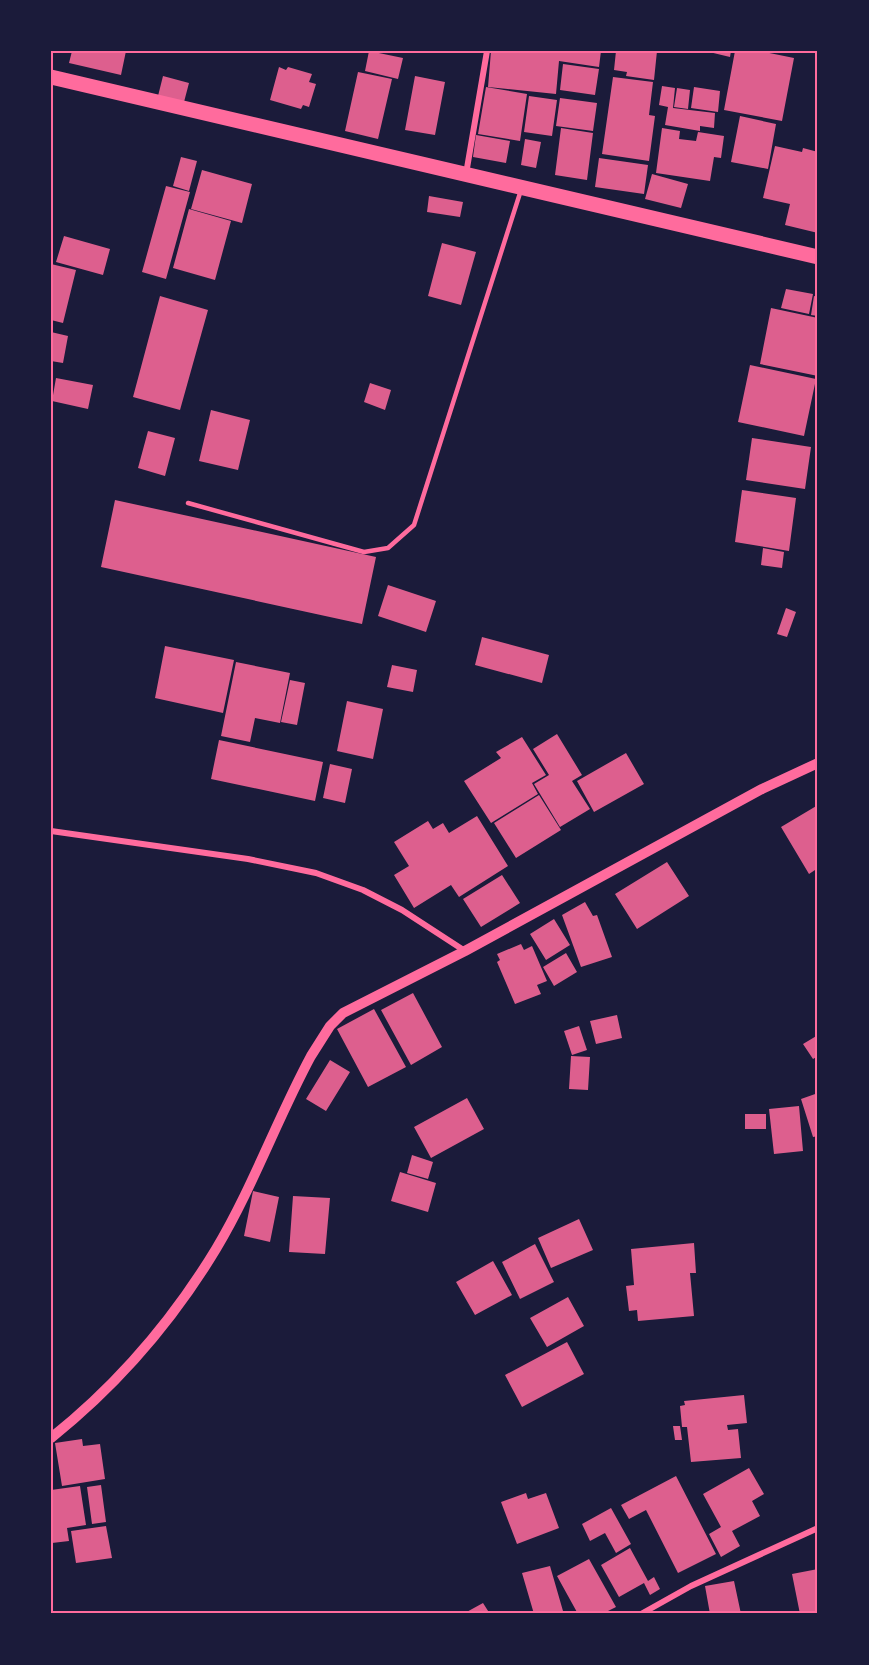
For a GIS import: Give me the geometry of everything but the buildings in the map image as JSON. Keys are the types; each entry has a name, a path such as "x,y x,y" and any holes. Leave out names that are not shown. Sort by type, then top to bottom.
{"main road":[{"path":"51,77 818,257"}],"street":[{"path":"465,174 488,51"},
{"path":"51,1438 74,1419 128,1366 174,1310 216,1249 260,1165 286,1103 330,1026 343,1013 465,951 762,789 818,763"},
{"path":"51,831 248,859 316,873 363,890 402,910 465,951"},
{"path":"641,1614 702,1581 818,1528"}],"lane":[{"path":"188,503 364,552 388,549 414,525 522,187"}]}
